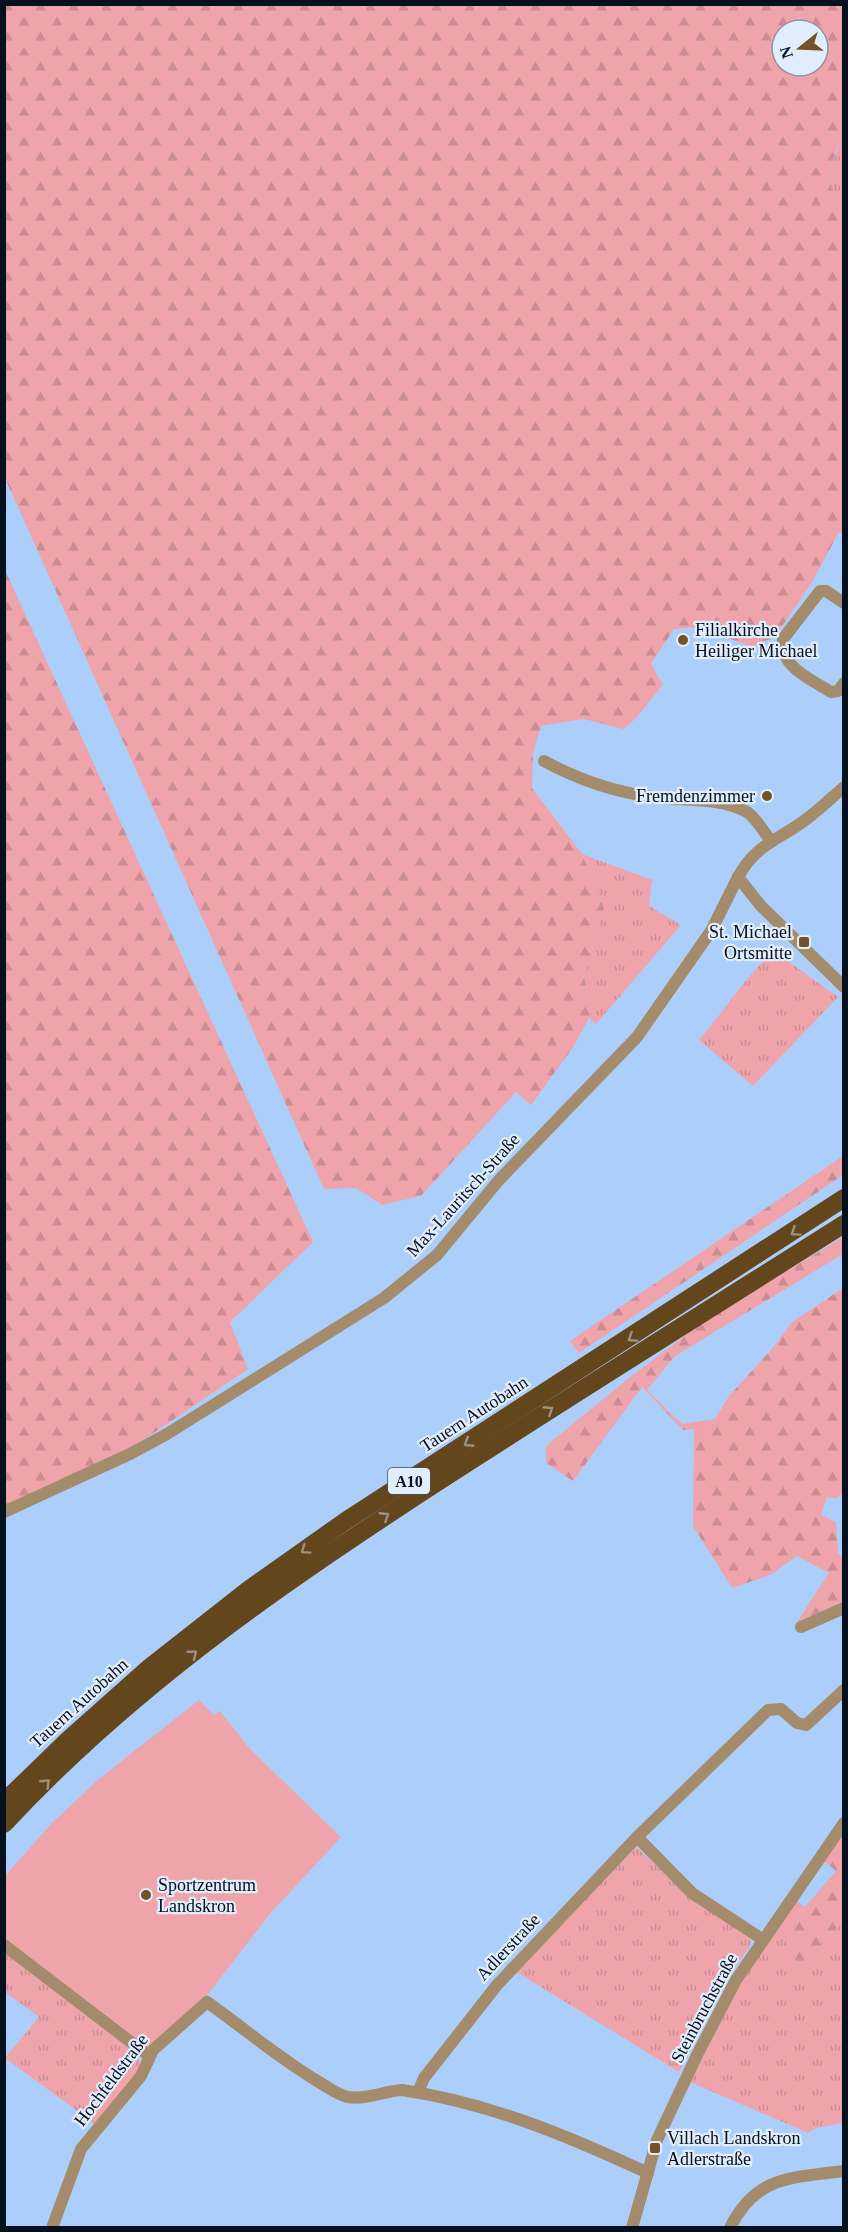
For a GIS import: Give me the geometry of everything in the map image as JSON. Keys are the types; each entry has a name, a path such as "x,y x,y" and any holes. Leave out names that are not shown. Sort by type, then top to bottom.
{"highway":[{"name":"Tauern Autobahn","path":"4,1802 68,1740 150,1667 248,1590 347,1520 843,1198"},
{"name":"Tauern Autobahn","path":"4,1824 86,1744 256,1604 348,1539 843,1224"}],"street":[{"path":"843,603 826,591 820,591 783,639 782,645 788,663 831,692 838,691 843,683"},
{"path":"544,761 575,777 636,794 696,800 738,808 749,813 770,840"},
{"name":"Max-Lauritsch-Straße","path":"4,1512 168,1434 384,1298 424,1268 499,1180 636,1037 711,931 747,861 770,840 804,821 843,787"},
{"path":"738,877 761,906 843,987"},
{"path":"801,1627 843,1608"},
{"name":"Adlerstraße","path":"418,2092 424,2079 486,1998 637,1837 768,1710 781,1708 797,1723 806,1725 843,1690"},
{"name":"Steinbruchstraße","path":"632,2228 657,2140 736,1980 843,1823"},
{"path":"637,1837 692,1893 762,1939"},
{"path":"4,1945 149,2056"},
{"name":"Hochfeldstraße","path":"51,2228 81,2149 141,2076 149,2056 207,2002 295,2068 347,2096 367,2097 394,2090 418,2092"},
{"path":"418,2092 525,2119 648,2173"},
{"path":"730,2228 750,2198 773,2182 843,2171"}],"green space":[{"path":"4,5 843,5 843,145 838,146 829,172 834,202 844,208 843,535 839,532 812,582 775,637 752,647 698,627 674,629 651,664 663,685 629,725 623,729 584,719 541,726 533,753 532,788 582,854 604,908 584,978 591,1003 589,1018 574,1046 531,1105 516,1092 421,1196 382,1205 356,1188 324,1189 5,478"},
{"path":"843,145 843,208 834,202 829,172 839,146"},
{"path":"4,568 313,1242 230,1322 248,1369 127,1451 4,1508"},
{"path":"582,854 652,880 649,906 681,925 596,1024 589,1018 591,1003 584,978 604,908"},
{"path":"774,951 838,997 753,1086 699,1040 744,983"},
{"path":"843,1156 843,1175 579,1353 570,1341"},
{"path":"843,1237 843,1254 675,1356 647,1390 682,1424 715,1419 729,1396 771,1350 792,1322 843,1288 843,1493 837,1498 827,1497 821,1515 836,1522 838,1553 843,1558 843,1602 797,1622 829,1573 797,1556 770,1575 732,1588 693,1526 694,1429 683,1430 642,1387 573,1481 546,1463 546,1446 625,1381 706,1320"},
{"name":"Sportzentrum Landskron","path":"199,1700 214,1715 220,1711 250,1749 341,1837 269,1915 205,1998 146,2054 5,1943 5,1876 51,1824 100,1778"},
{"path":"843,1833 843,1922 825,1938 804,1967 796,1961 792,1933 805,1907 836,1871 824,1861"},
{"path":"636,1847 689,1896 749,1937 751,1944 730,1975 679,2072 515,1971"},
{"path":"797,1901 805,1907 792,1933 796,1961 804,1966 825,1938 843,1922 843,2123 816,2128 808,2133 690,2082 739,1985"},
{"path":"5,1948 74,1999 138,2057 141,2064 139,2072 95,2124 5,2058 39,2017 5,1992"}],"place":[{"name":"Filialkirche Heiliger Michael","path":"683,640"},
{"name":"Fremdenzimmer","path":"767,796"},
{"name":"St. Michael Ortsmitte","path":"804,942"},
{"name":"Sportzentrum Landskron","path":"146,1895"},
{"name":"Villach Landskron Adlerstraße","path":"655,2148"}]}
